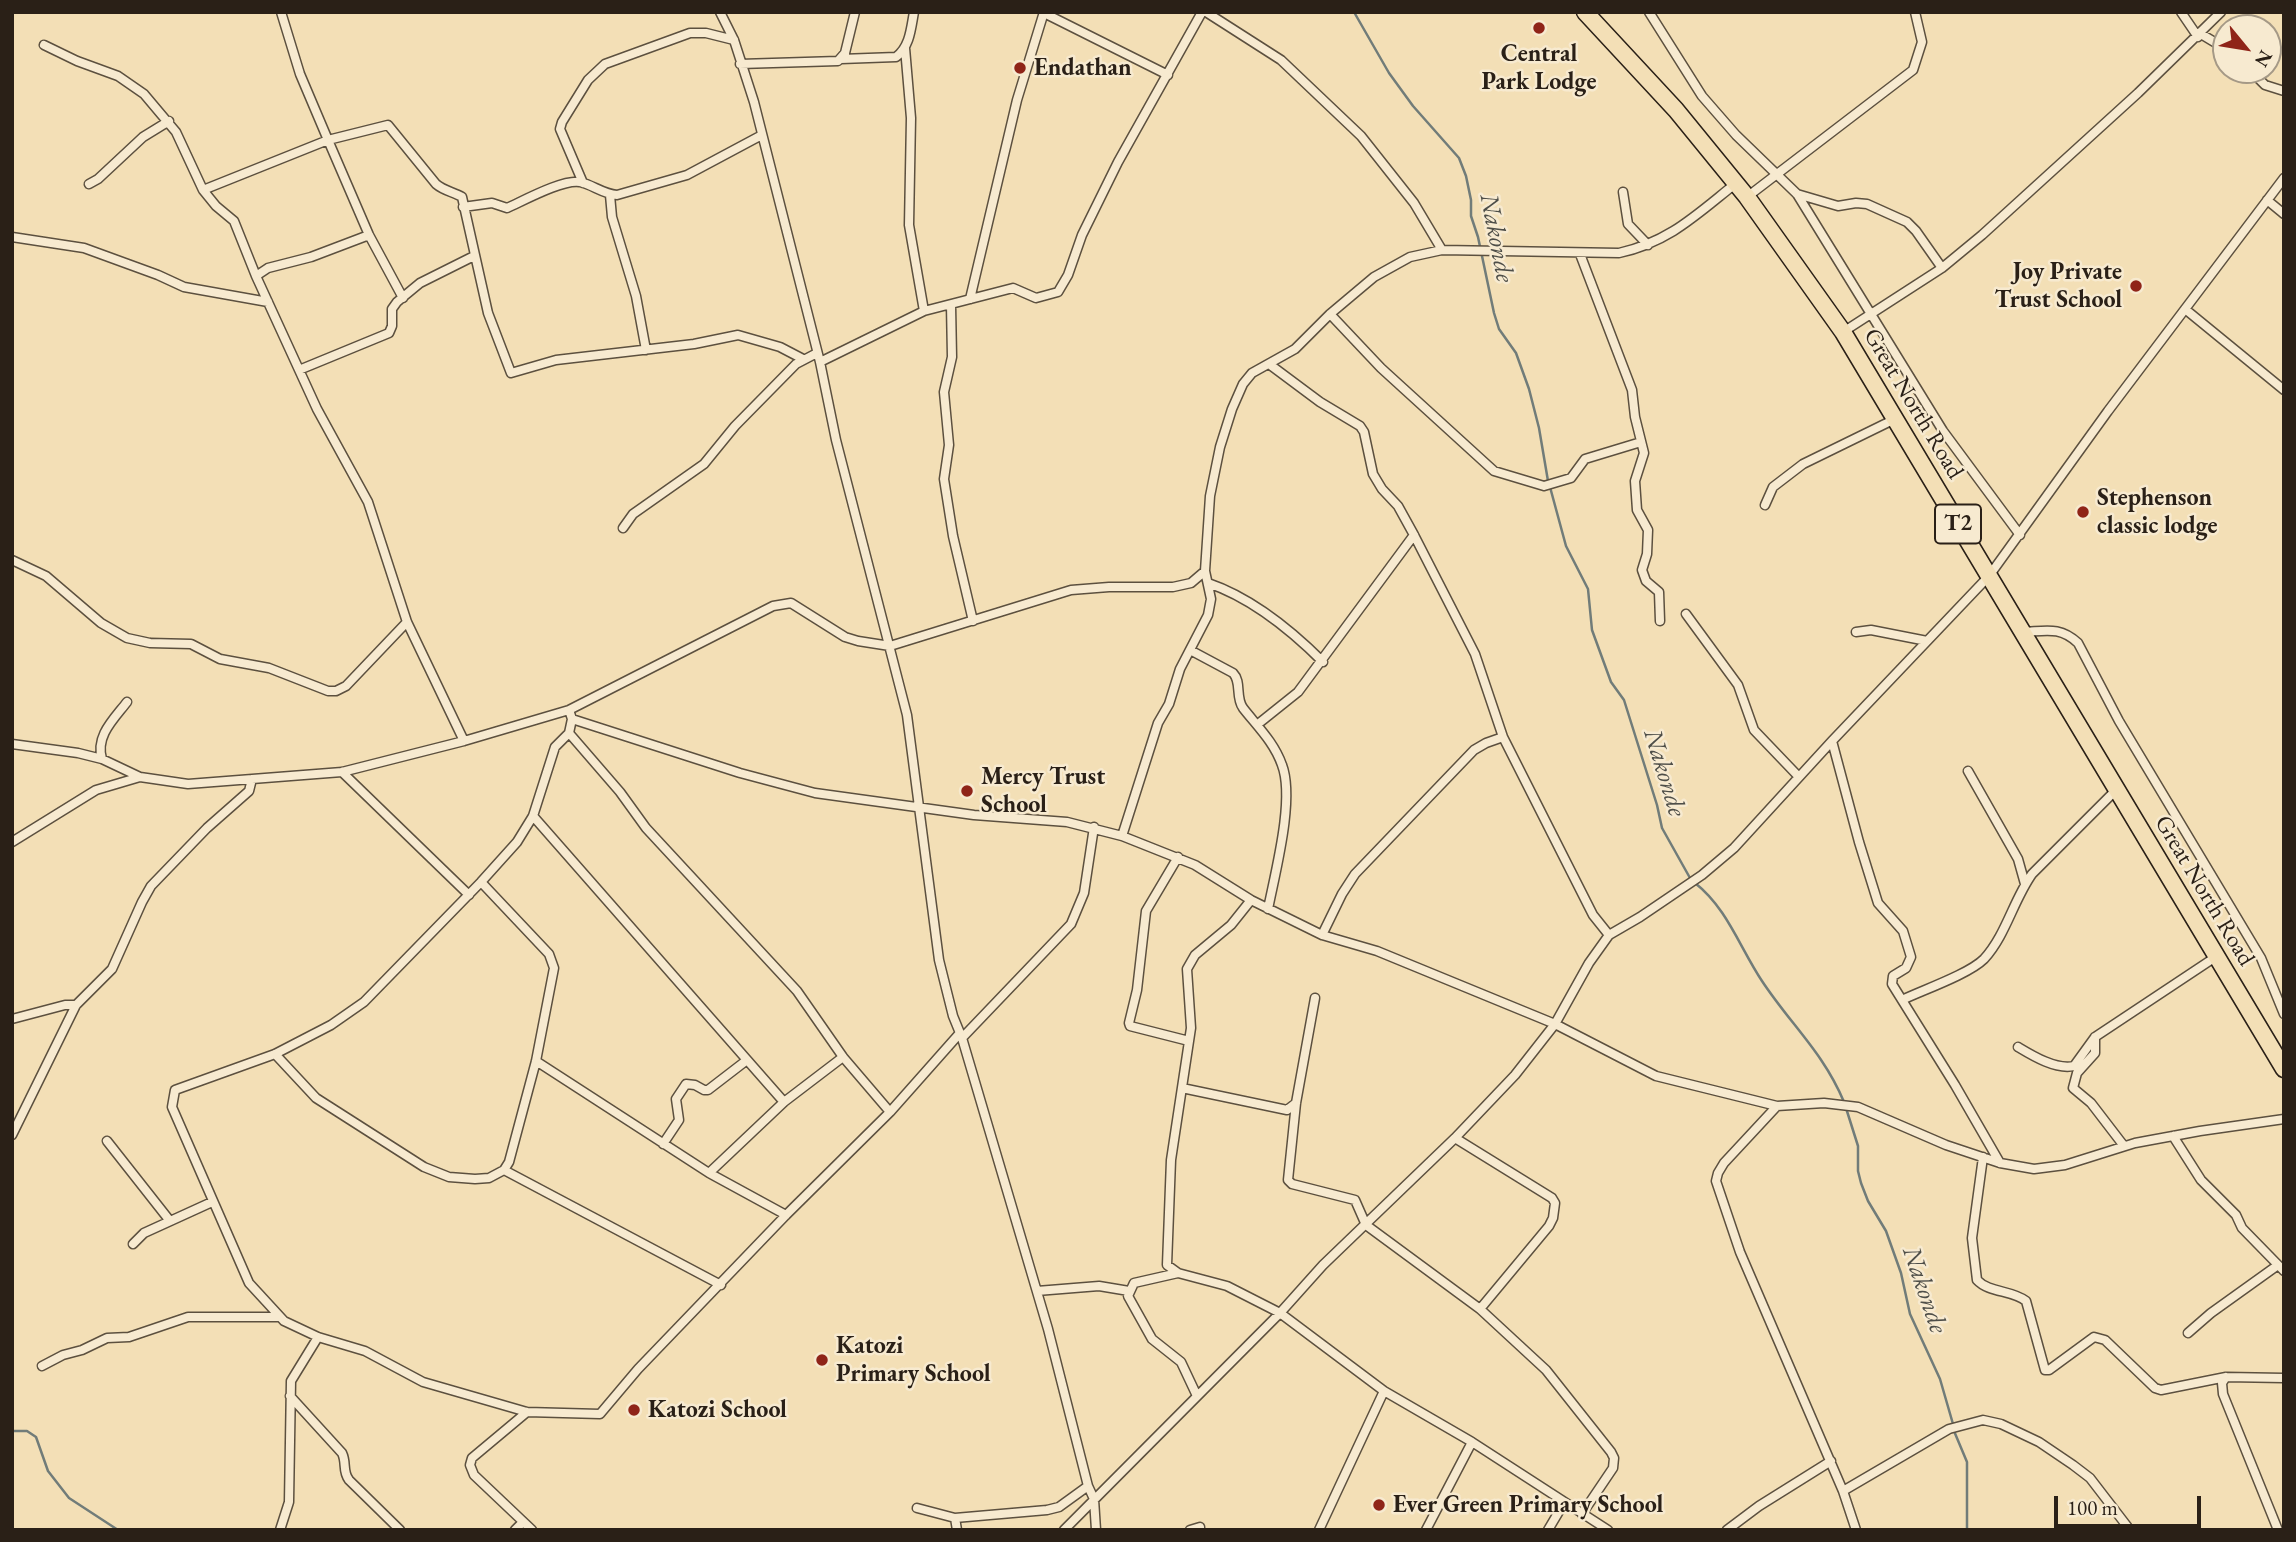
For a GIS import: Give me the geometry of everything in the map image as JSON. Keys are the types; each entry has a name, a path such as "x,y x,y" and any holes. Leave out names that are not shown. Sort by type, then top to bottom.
{"highway":[{"name":"Great North Road","path":"1585,12 1676,110 1747,197 1843,332 2284,1069"}],"street":[{"path":"281,12 300,74 328,140 369,235 403,298"},
{"path":"720,12 734,40 754,102 836,440 907,715 939,960 953,1016 961,1035 1037,1291 1088,1486 1094,1499 1096,1530"},
{"path":"841,59 845,53 855,12"},
{"path":"914,12 905,48 910,107 909,225 924,311"},
{"path":"970,299 1017,100 1044,12 1168,75"},
{"path":"203,190 328,140 389,125 442,190 455,192 463,197 463,207 488,313 511,373 556,360 646,350 738,335 780,347 803,359 818,357 924,311 1013,288 1035,298 1058,292 1118,162 1204,12 1281,60 1361,136 1413,203 1442,250"},
{"path":"1649,12 1702,96 1736,135 1797,194 1943,431 2020,535"},
{"path":"1747,197 1913,70 1922,41 1914,12"},
{"path":"2181,12 2199,35 2212,42"},
{"path":"1843,332 1942,268 2034,188 2221,12"},
{"path":"583,183 560,132 588,80 605,64 690,33 706,33 734,40"},
{"path":"44,45 118,76 144,94 176,132 203,190 216,206 234,221 317,409 368,502 407,622 464,741"},
{"path":"740,64 896,57 905,48"},
{"path":"2265,84 2284,91"},
{"path":"89,184 98,179 143,137 169,121"},
{"path":"463,207 492,203 507,208 570,182 583,183 617,195 687,175 761,136"},
{"path":"1063,1530 1280,1313 1323,1265 1455,1138 1515,1075 1555,1024 1589,963 1609,935 1702,875 1734,848 1989,576 2284,178"},
{"path":"1122,836 1158,723 1169,704 1180,669 1208,615 1211,599 1205,571 1210,496 1220,447 1243,384 1252,373 1295,348 1374,277 1409,257 1442,250 1619,253 1648,245 1671,233 1735,184"},
{"path":"1623,192 1628,224 1648,245"},
{"path":"610,194 612,216 636,296 646,350"},
{"path":"1797,194 1838,206 1861,203 1907,222 1942,268"},
{"path":"2267,201 2284,213"},
{"path":"256,276 268,268 319,254 369,235"},
{"path":"12,237 83,248 159,275 180,286 268,303"},
{"path":"1580,254 1632,390 1644,457 1635,481 1639,515 1648,530 1647,554 1642,570 1646,581 1659,592 1660,621"},
{"path":"299,370 389,333 392,326 392,309 420,282 474,256"},
{"path":"951,304 952,357 944,392 949,445 944,479 953,536 973,621"},
{"path":"2185,309 2284,390"},
{"path":"1330,314 1381,368 1493,471 1544,486 1571,478 1584,460 1641,442"},
{"path":"623,528 633,514 704,464 735,426 803,359"},
{"path":"1269,364 1320,402 1363,429 1373,474 1382,489 1398,506 1415,535 1475,654 1503,737 1593,915 1609,935"},
{"path":"1765,505 1773,487 1803,464 1895,419"},
{"path":"1258,724 1298,692 1323,662 1415,535"},
{"path":"12,560 52,579 101,623 127,638 150,643 191,644 220,659 269,668 328,691 336,691 346,686 407,622"},
{"path":"12,744 102,759 140,777 188,784 342,772 570,715 773,606 785,603 803,609 845,637 890,646 1071,590 1173,587 1191,583 1205,571"},
{"path":"1208,583 1232,592 1292,632 1323,662"},
{"path":"1686,614 1738,685 1754,730 1799,777"},
{"path":"1856,632 1871,630 1927,641"},
{"path":"2023,632 2059,631 2069,634 2078,643 2119,721 2261,958 2284,1014"},
{"path":"1190,650 1236,676 1241,706 1258,724 1278,755 1284,774 1283,831 1268,909"},
{"path":"102,759 99,746 101,738 127,702"},
{"path":"570,715 569,733 555,747 533,816 517,842 481,883 364,1002 331,1025 275,1054 175,1090 172,1107 249,1283 279,1317 318,1337 365,1351 423,1382 527,1412 596,1415 604,1412 638,1368 1071,924 1084,893 1094,827"},
{"path":"570,715 740,773 815,793 974,815 1067,821 1094,827 1195,865 1251,900 1322,934 1377,951 1555,1024 1656,1076 1777,1106 1824,1103 1858,1107 1946,1145 2000,1163 2045,1168 2064,1165 2124,1146 2173,1136 2282,1123"},
{"path":"569,733 620,792 646,828 797,991 843,1057 890,1112"},
{"path":"1322,934 1356,873 1474,750 1503,737"},
{"path":"1832,741 1878,904 1903,931 1911,957 1906,968 1896,973 1892,984 2000,1163"},
{"path":"1968,771 2018,859 2025,884"},
{"path":"342,772 469,895"},
{"path":"12,842 96,790 140,777"},
{"path":"12,1135 76,1005 112,969 151,886 206,828 249,791 252,779"},
{"path":"1902,1000 1978,964 2001,934 2025,884 2117,789"},
{"path":"533,816 784,1102"},
{"path":"1178,858 1146,911 1137,990 1129,1023 1130,1027 1189,1041"},
{"path":"275,1054 316,1098 424,1167 449,1177 475,1179 489,1178 505,1170 536,1061 552,981 552,960 481,883"},
{"path":"1251,900 1237,919 1195,955 1186,974 1191,1015 1171,1160 1167,1265 1178,1273 1227,1286 1280,1313 1384,1391 1472,1442 1607,1529"},
{"path":"2018,1047 2041,1060 2069,1068 2077,1063 2095,1037 2217,956"},
{"path":"1315,998 1296,1103 1288,1181 1355,1200 1366,1226 1480,1308 1546,1370 1614,1458 1613,1468 1581,1514"},
{"path":"12,1019 65,1005 76,1005"},
{"path":"2095,1037 2095,1053 2077,1073 2073,1088 2091,1103 2124,1146"},
{"path":"709,1174 784,1102 843,1057"},
{"path":"663,1143 680,1120 676,1099 686,1084 708,1090 747,1060"},
{"path":"536,1061 709,1174 786,1215"},
{"path":"1182,1088 1287,1110 1296,1103"},
{"path":"1777,1106 1724,1163 1716,1181 1740,1252 1831,1461 1856,1530"},
{"path":"2173,1136 2201,1180 2236,1215 2242,1228 2281,1268 2211,1313 2188,1333"},
{"path":"1455,1138 1552,1198 1555,1203 1549,1226 1480,1308"},
{"path":"107,1141 170,1221"},
{"path":"1983,1157 1972,1238 1977,1280 1982,1285 2019,1296 2026,1301 2045,1370 2049,1370 2097,1337 2105,1340 2158,1389 2225,1377 2284,1378"},
{"path":"505,1170 720,1284"},
{"path":"133,1244 144,1233 212,1202"},
{"path":"1178,1273 1134,1283 1129,1296 1145,1330 1158,1346 1178,1359 1197,1396"},
{"path":"1037,1291 1099,1286 1129,1291"},
{"path":"42,1366 107,1338 129,1337 187,1317 279,1317"},
{"path":"280,1530 289,1502 291,1381 318,1337"},
{"path":"2225,1377 2222,1383 2223,1394 2278,1530"},
{"path":"1319,1530 1384,1391"},
{"path":"290,1396 342,1453 345,1461 344,1472 349,1480 400,1530"},
{"path":"527,1412 472,1458 470,1465 474,1475 532,1530"},
{"path":"1843,1490 1949,1429 1983,1420 2001,1424 2039,1443 2090,1478 2130,1530"},
{"path":"1426,1530 1472,1442"},
{"path":"1727,1530 1759,1506 1831,1461"},
{"path":"917,1508 955,1518 1055,1508 1088,1486"},
{"path":"1548,1530 1564,1503"},
{"path":"955,1518 957,1530"},
{"path":"515,1530 523,1522"},
{"path":"1190,1530 1199,1527"}],"waterway":[{"name":"Nakonde","path":"1354,12 1389,73 1413,106 1459,158 1466,176 1471,216 1494,313 1499,329 1516,353 1529,389 1548,481"},
{"name":"Nakonde","path":"1550,487 1566,546 1588,589 1592,630 1611,682 1624,700 1662,828 1690,878"},
{"name":"Nakonde","path":"1695,883 1716,904 1762,981 1826,1068 1844,1102"},
{"name":"Nakonde","path":"1846,1108 1858,1146 1861,1183 1868,1201 1886,1231 1901,1273 1910,1314 1940,1379 1953,1424"},
{"path":"12,1431 27,1431 36,1437 48,1471 69,1498 118,1530"},
{"name":"Nakonde","path":"1954,1431 1967,1462 1967,1530"}],"place":[{"name":"Central Park Lodge","path":"1539,28"},
{"name":"Endathan","path":"1020,68"},
{"name":"Joy Private Trust School","path":"2136,286"},
{"name":"Stephenson classic lodge","path":"2083,512"},
{"name":"Mercy Trust School","path":"967,791"},
{"name":"Katozi Primary School","path":"822,1360"},
{"name":"Katozi School","path":"634,1410"},
{"name":"Ever Green Primary School","path":"1379,1505"}]}
